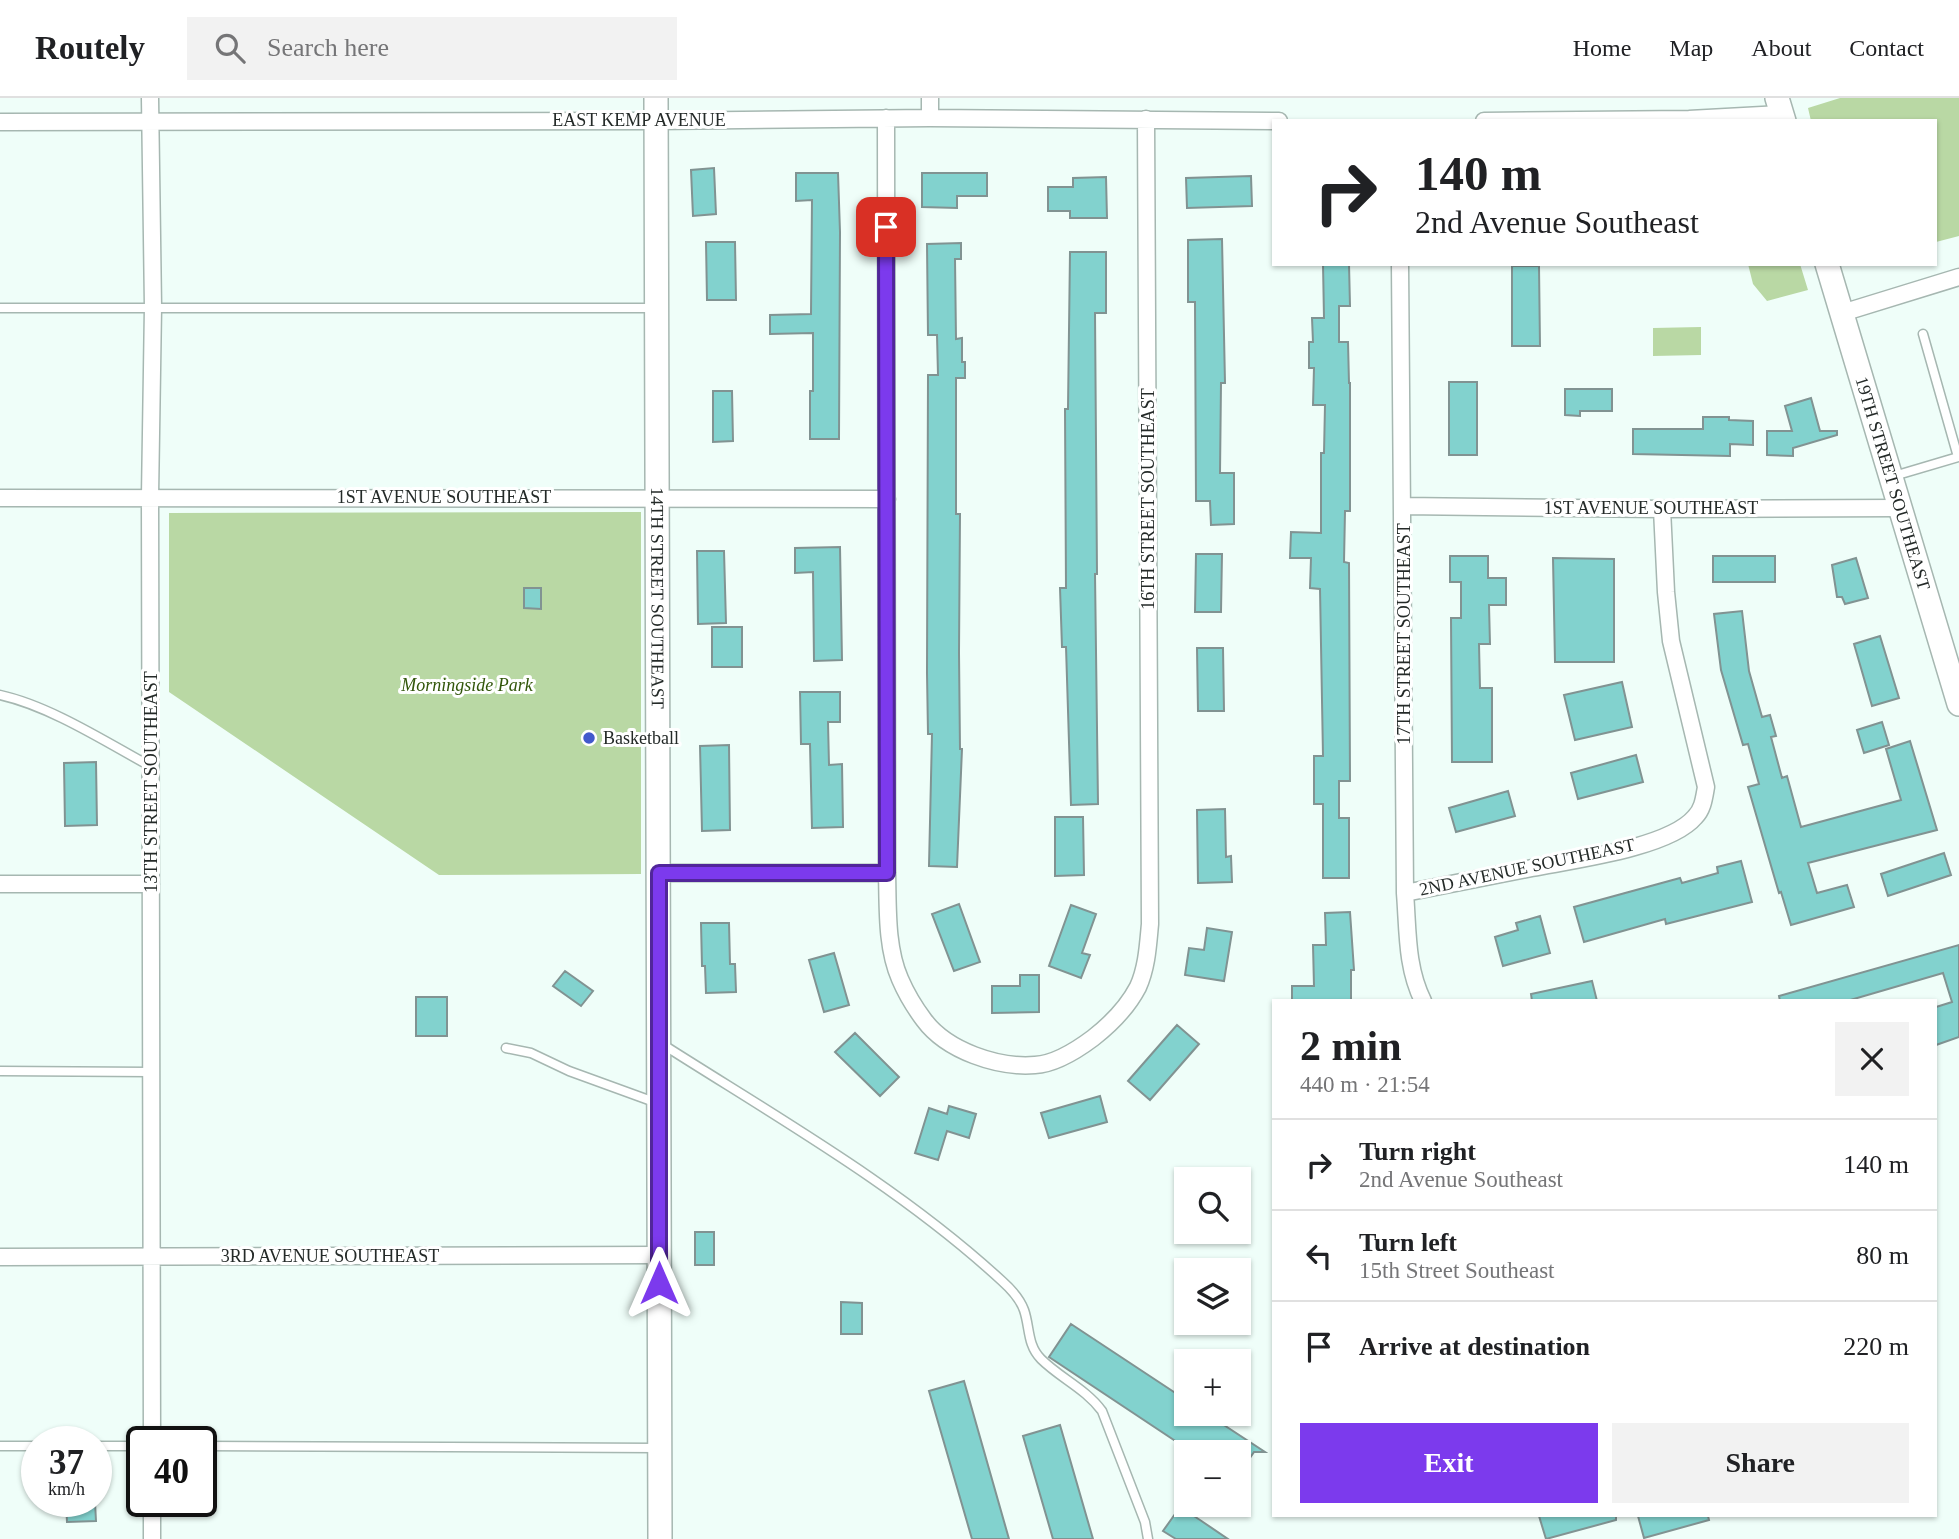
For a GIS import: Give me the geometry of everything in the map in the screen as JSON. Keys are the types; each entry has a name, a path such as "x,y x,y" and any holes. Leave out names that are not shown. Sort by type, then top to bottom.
{"street":[{"name":"13TH STREET SOUTHEAST","path":"150,98 153,307 150,496 152,1426"},
{"path":"930,98 930,118"},
{"name":"EAST KEMP AVENUE","path":"0,122 150,122 656,109 886,118 1272,121"},
{"name":"14TH STREET SOUTHEAST","path":"656,109 660,1539"},
{"path":"1689,119 1781,111"},
{"name":"16TH STREET SOUTHEAST","path":"886,118 887,873 888,918 893,951 899,976 911,999 925,1022 947,1040 972,1054 1004,1063 1036,1065 1065,1056 1108,1027 1139,985 1147,957 1150,878 1146,119"},
{"name":"17TH STREET SOUTHEAST","path":"1400,266 1405,893 1410,966 1422,999"},
{"name":"19TH STREET SOUTHEAST","path":"1828,266 1959,704"},
{"path":"1842,313 1959,277"},
{"name":"1ST AVENUE SOUTHEAST","path":"0,498 150,496 887,499"},
{"name":"1ST AVENUE SOUTHEAST","path":"1403,506 1900,508"},
{"name":"2ND AVENUE SOUTHEAST","path":"1405,893 1607,853 1654,841 1682,828 1695,818 1702,807 1706,788 1671,641 1662,509"},
{"path":"659,873 887,873"},
{"path":"0,884 151,884"},
{"name":"3RD AVENUE SOUTHEAST","path":"0,1257 659,1255"},
{"path":"152,1517 152,1539"}],"lane":[{"path":"0,308 657,307"},
{"path":"1891,477 1958,457 1923,334"},
{"path":"0,695 41,710 150,766"},
{"path":"659,1042 904,1200 1003,1282 1018,1298 1024,1311 1030,1342 1040,1358 1094,1401 1102,1411 1145,1522 1148,1539"},
{"path":"506,1048 531,1053 569,1071 659,1104"},
{"path":"0,1071 151,1072"},
{"path":"0,1446 21,1446"},
{"path":"217,1446 660,1448"}],"green space":[{"path":"1840,98 1959,98 1959,236 1937,242 1937,119 1811,119 1808,108"},
{"path":"1748,266 1801,266 1808,290 1767,301 1753,284"},
{"path":"1701,327 1701,355 1653,356 1653,328"},
{"name":"Morningside Park","path":"641,512 641,874 439,875 169,692 169,513"}],"building":[{"path":"714,168 716,214 693,216 691,170"},
{"path":"796,173 838,173 839,439 810,439 813,333 770,334 770,315 811,314 812,200 796,201"},
{"path":"922,173 987,173 987,196 957,196 957,208 922,207"},
{"path":"1251,176 1252,206 1187,208 1186,178"},
{"path":"1106,177 1107,218 1070,218 1070,211 1048,211 1048,187 1073,187 1073,178"},
{"path":"1222,239 1225,383 1221,383 1220,473 1234,473 1234,524 1211,525 1210,501 1196,501 1195,302 1188,302 1188,240"},
{"path":"706,242 735,242 736,300 707,300"},
{"path":"961,243 961,259 955,259 956,339 962,338 962,362 965,362 965,378 956,378 956,514 960,514 959,653 962,749 957,867 929,866 932,734 928,734 927,673 928,375 938,375 937,335 928,335 927,244"},
{"path":"1070,252 1106,252 1106,313 1095,313 1098,804 1071,805 1066,647 1062,647 1060,588 1066,588 1065,409 1068,409"},
{"path":"1323,266 1349,266 1350,306 1339,306 1339,342 1348,342 1350,383 1350,511 1345,511 1344,562 1349,563 1350,781 1339,781 1339,818 1349,818 1349,878 1323,878 1323,804 1314,804 1314,756 1323,756 1320,589 1310,588 1311,558 1290,558 1291,532 1321,533 1321,453 1324,453 1325,405 1313,405 1314,368 1309,368 1309,342 1313,342 1312,318 1324,318"},
{"path":"1512,266 1539,266 1540,346 1512,346"},
{"path":"1449,382 1477,382 1477,455 1449,455"},
{"path":"1565,389 1612,389 1612,411 1580,411 1580,416 1565,415"},
{"path":"713,391 732,391 733,441 713,442"},
{"path":"1811,398 1820,431 1837,431 1837,435 1793,448 1793,456 1767,455 1767,431 1792,431 1785,406"},
{"path":"1703,417 1753,421 1753,445 1730,444 1730,456 1633,454 1633,429 1703,429"},
{"path":"840,547 842,660 814,661 813,572 795,573 795,548"},
{"path":"697,551 724,551 726,623 698,624"},
{"path":"1196,554 1222,554 1221,612 1195,612"},
{"path":"1450,556 1488,556 1488,578 1506,578 1506,605 1489,605 1490,644 1479,644 1480,688 1492,688 1492,762 1452,762 1451,618 1461,618 1461,582 1450,582"},
{"path":"1713,556 1775,556 1775,582 1713,582"},
{"path":"1553,558 1614,559 1614,662 1555,662"},
{"path":"1856,558 1868,598 1845,604 1842,597 1837,597 1832,565"},
{"path":"524,588 541,588 541,609 524,608"},
{"path":"1742,611 1749,671 1762,717 1770,715 1776,736 1771,737 1782,778 1787,776 1801,827 1901,800 1886,749 1910,741 1937,830 1808,863 1817,893 1847,885 1854,907 1791,925 1748,787 1759,784 1748,744 1743,745 1721,670 1714,614"},
{"path":"712,627 742,627 742,667 712,667"},
{"path":"1880,636 1899,698 1872,706 1854,644"},
{"path":"1197,648 1223,648 1224,711 1198,711"},
{"path":"1622,682 1632,727 1575,740 1564,695"},
{"path":"800,692 840,692 840,722 828,722 829,765 842,764 843,827 812,828 810,744 801,744"},
{"path":"1882,722 1889,745 1864,753 1857,730"},
{"path":"729,745 730,830 702,831 700,746"},
{"path":"1636,755 1643,782 1578,799 1571,773"},
{"path":"96,762 97,825 65,826 64,763"},
{"path":"1508,791 1515,816 1456,832 1449,808"},
{"path":"1225,809 1226,857 1231,856 1232,882 1198,883 1197,810"},
{"path":"1055,817 1083,817 1084,875 1055,876"},
{"path":"1944,853 1951,875 1888,896 1881,874"},
{"path":"1741,861 1752,902 1666,924 1665,919 1584,942 1574,907 1680,878 1682,883 1718,873 1717,867"},
{"path":"959,904 980,962 954,971 932,914"},
{"path":"1071,905 1096,914 1082,953 1090,955 1081,978 1049,966"},
{"path":"1350,912 1354,970 1351,970 1351,999 1292,999 1292,986 1314,986 1313,945 1326,945 1325,913"},
{"path":"1540,916 1550,953 1503,966 1495,937 1518,930 1516,923"},
{"path":"701,923 729,923 730,964 735,964 736,992 706,993"},
{"path":"1207,928 1232,932 1224,981 1185,975 1189,948 1204,950"},
{"path":"1959,945 1959,1037 1937,1045 1937,1007 1952,1002 1943,973 1854,999 1780,999 1779,996"},
{"path":"834,953 849,1005 824,1012 809,960"},
{"path":"565,971 593,991 581,1006 553,986"},
{"path":"1020,975 1039,975 1039,1012 992,1013 992,986 1020,986"},
{"path":"1592,981 1596,999 1532,999 1531,994"},
{"path":"416,997 447,997 447,1036 416,1036"},
{"path":"1177,1025 1199,1044 1150,1100 1128,1081"},
{"path":"855,1033 899,1077 880,1096 835,1052"},
{"path":"1100,1096 1107,1122 1049,1138 1041,1113"},
{"path":"949,1106 976,1114 969,1138 947,1131 938,1160 915,1153 929,1108 947,1114"},
{"path":"695,1232 714,1232 714,1265 695,1265"},
{"path":"841,1302 862,1303 862,1334 841,1334"},
{"path":"1071,1324 1174,1392 1174,1426 1225,1426 1247,1440 1174,1440 1049,1357"},
{"path":"964,1381 1009,1539 972,1539 929,1391"},
{"path":"1060,1425 1093,1539 1053,1539 1023,1436"},
{"path":"1251,1443 1265,1452 1254,1452 1251,1456"},
{"path":"1174,1515 1195,1517 1228,1539 1176,1539 1163,1531"},
{"path":"67,1517 96,1517 96,1521 67,1522"},
{"path":"1539,1517 1616,1517 1616,1520 1546,1539"},
{"path":"1638,1517 1708,1517 1709,1520 1644,1538"}],"place":[{"name":"Basketball","path":"589,738"}],"route":[{"path":"659,1283 659,873 887,873 886,227"}]}
